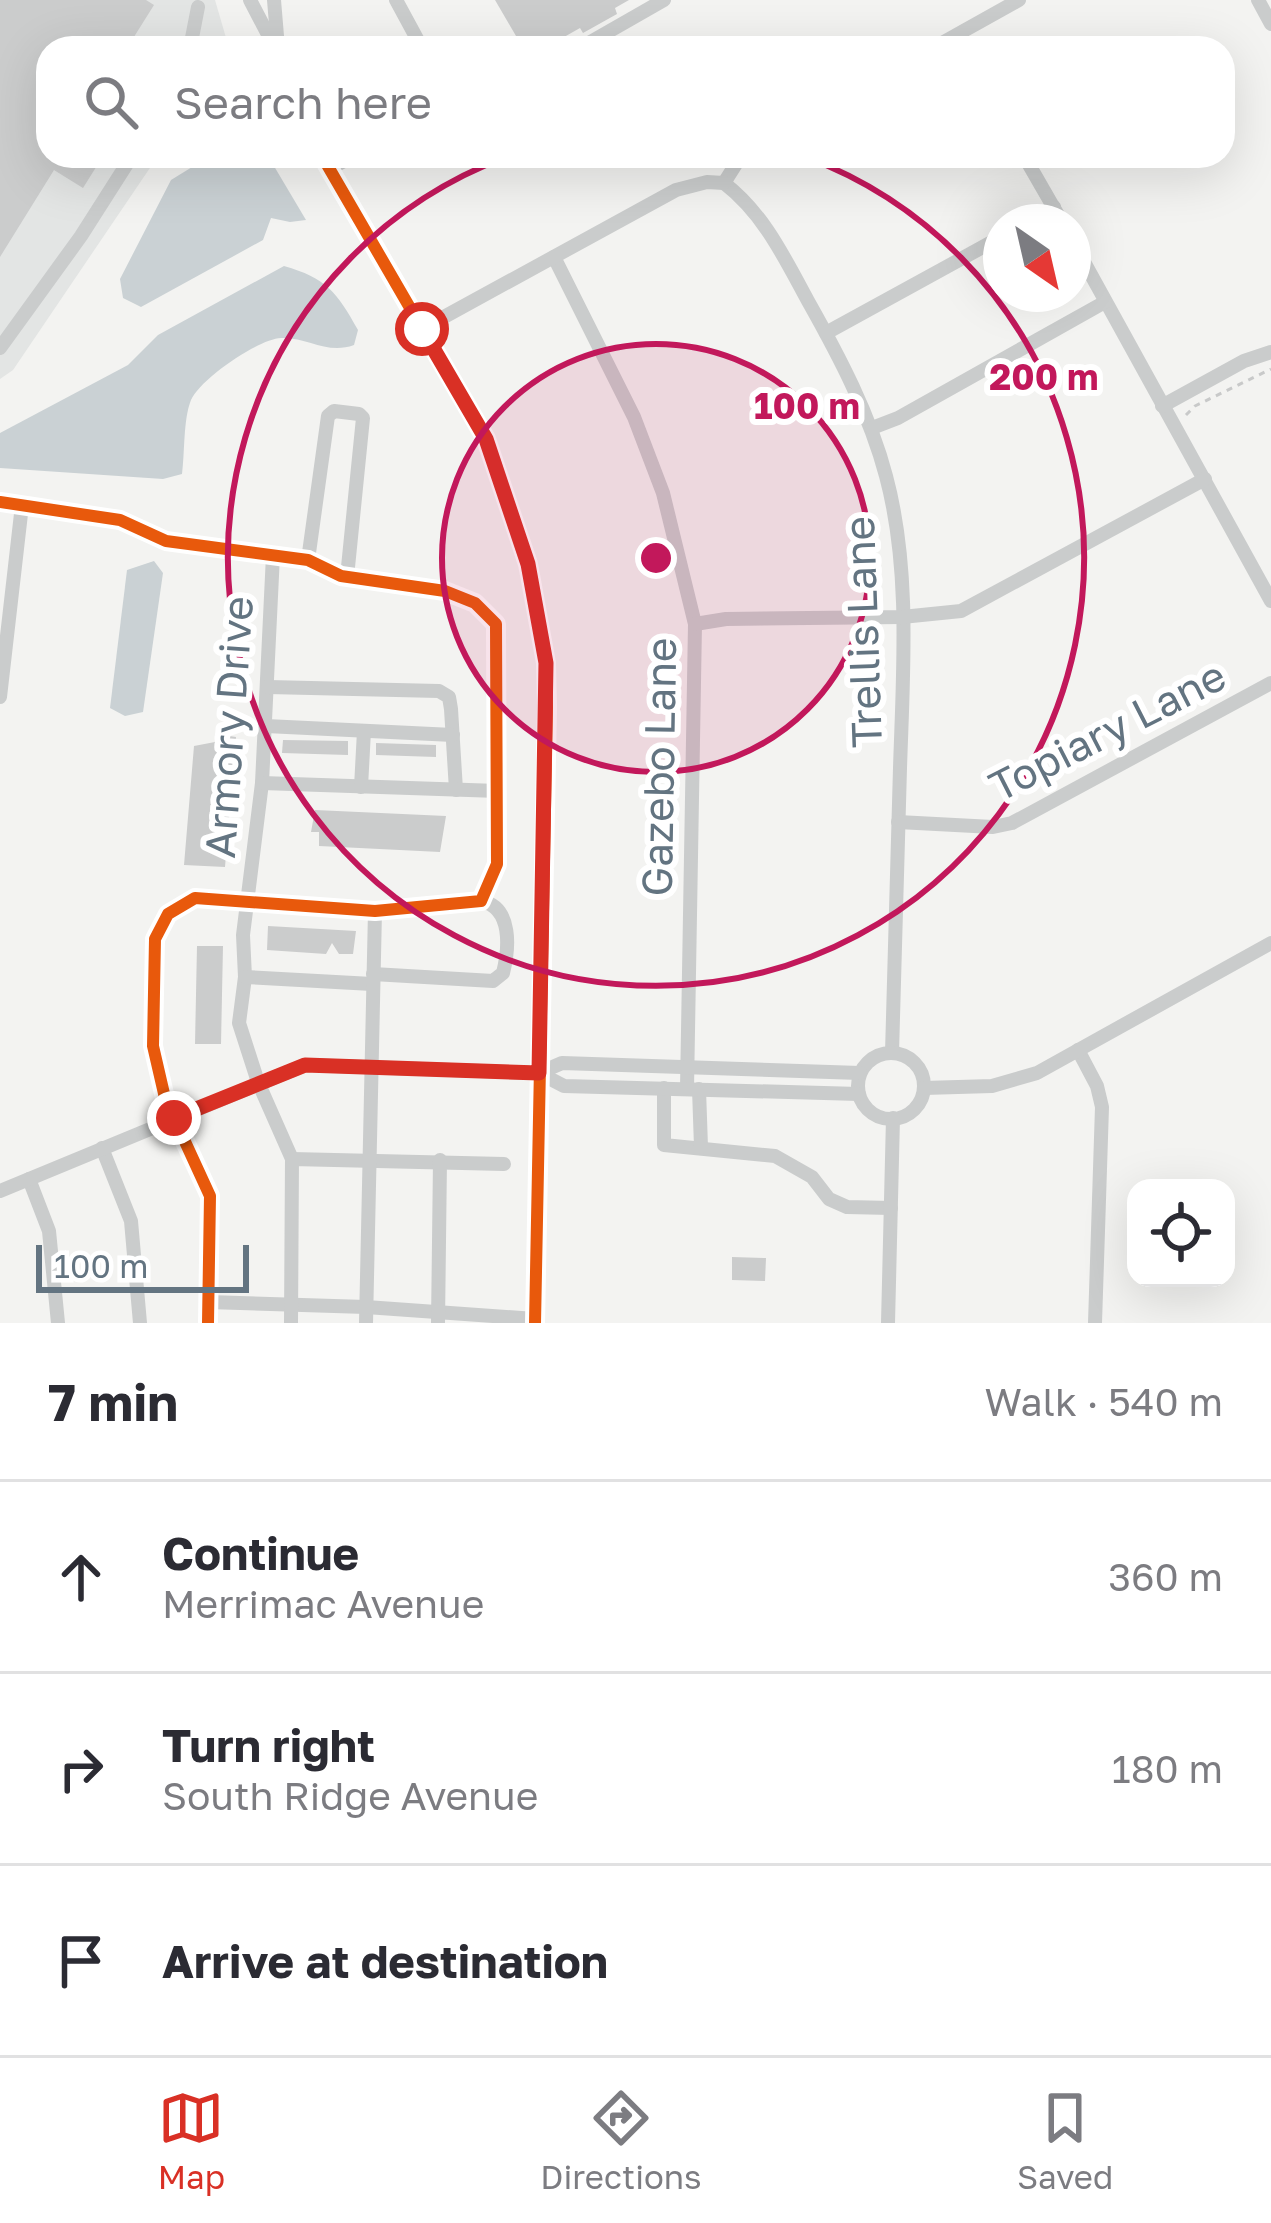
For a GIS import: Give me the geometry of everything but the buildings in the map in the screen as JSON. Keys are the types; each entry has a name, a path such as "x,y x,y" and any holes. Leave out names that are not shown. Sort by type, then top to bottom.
{"street":[{"path":"250,0 270,36"},
{"path":"274,0 276,36"},
{"path":"396,0 416,36"},
{"path":"601,36 664,0"},
{"path":"967,36 1019,0"},
{"path":"1258,0 1271,24"},
{"path":"192,36 198,7"},
{"path":"0,348 124,168"},
{"path":"208,1302 291,1305 366,1315 535,1321 546,663 528,564 486,439 329,168"},
{"path":"422,329 676,190 724,183 733,168"},
{"path":"1031,168 1052,204"},
{"name":"Trellis Lane","path":"724,183 765,225 826,333 872,428 891,499 904,644 892,1053"},
{"path":"826,333 983,247"},
{"name":"Gazebo Lane","path":"554,257 634,417 663,494 694,624 687,1065 700,1147"},
{"path":"1091,276 1271,602"},
{"path":"872,428 1105,302"},
{"path":"1162,406 1244,361 1271,352"},
{"path":"308,560 328,416 334,411 359,414 363,418 347,577"},
{"path":"694,624 961,611 1205,479"},
{"path":"0,502 120,520 166,542 308,560 347,577 445,592 475,603 496,624 497,864 482,901"},
{"path":"0,697 22,505"},
{"path":"0,546 17,547"},
{"name":"Armory Drive","path":"273,556 262,784 246,902 239,1023 258,1082 292,1159"},
{"name":"Topiary Lane","path":"898,822 1012,824 1271,682"},
{"path":"268,687 439,691 448,697 456,790"},
{"path":"266,726 453,735"},
{"path":"362,787 364,730"},
{"path":"262,784 498,791"},
{"path":"208,1323 210,1196 157,1075 153,1046 155,939 168,914 195,898 375,911 482,901 493,903 507,930 502,974 493,981 244,977"},
{"path":"366,1315 375,911"},
{"path":"924,1088 1014,1082 1270,945"},
{"path":"1078,1050 1102,1107 1096,1323"},
{"path":"892,1053 919,1067 924,1088 917,1106 893,1118 868,1109 859,1094 860,1073 873,1058 892,1053"},
{"path":"539,1073 562,1063 860,1073"},
{"path":"0,1191 305,1065 539,1073 564,1086 859,1094"},
{"path":"664,1088 664,1145 775,1156 812,1177 829,1199 847,1207 891,1208"},
{"path":"888,1323 893,1118"},
{"path":"102,1148 131,1221 140,1323"},
{"path":"291,1323 292,1159 504,1164"},
{"path":"438,1317 440,1160"},
{"path":"28,1179 49,1231 58,1323"}],"path":[{"path":"1185,416 1195,406 1271,369"}],"shaded area":[{"path":"0,0 215,0 226,36 36,36 36,168 150,168 13,370 0,379"},
{"path":"190,168 275,168 306,220 271,218 263,240 141,307 123,298 120,279 171,180"},
{"path":"284,266 310,276 336,296 358,330 354,345 335,348 281,338 258,345 217,371 191,400 182,474 163,479 0,468 0,433 128,365 158,335"},
{"path":"154,561 163,573 143,712 125,716 110,708 127,570"}],"cycle path":[{"path":"329,168 486,439 528,564 546,663 535,1323"},
{"path":"0,502 120,520 166,541 308,560 341,576 445,591 475,603 496,624 497,864 481,901 375,911 195,898 168,914 155,939 153,1046 165,1098 210,1196 208,1323"}],"route":[{"path":"174,1118 305,1065 539,1073 546,663 528,564 486,439 422,329"}]}
